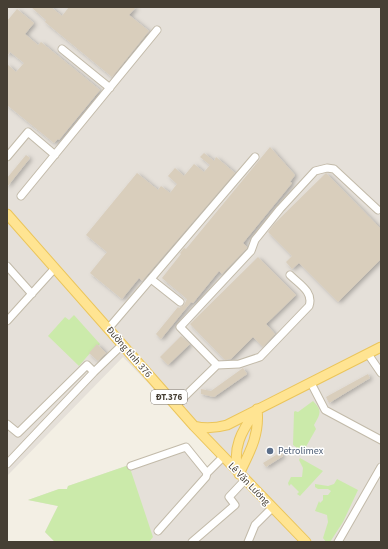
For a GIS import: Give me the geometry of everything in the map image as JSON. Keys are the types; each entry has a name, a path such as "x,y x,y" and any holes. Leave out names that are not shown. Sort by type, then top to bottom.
{"main road":[{"name":"Đường tỉnh 376","path":"7,214 194,426"},
{"path":"194,426 201,428 221,427 381,348"},
{"path":"242,477 237,460 239,442 244,428 257,409"},
{"path":"242,477 257,432 257,409"},
{"name":"Lê Văn Lương","path":"194,426 306,542"}],"street":[{"path":"21,196 157,30"},
{"path":"62,49 110,88"},
{"path":"7,156 28,132 55,155"},
{"path":"108,329 255,157"},
{"path":"217,365 180,327 252,251 256,240 280,209 315,171 327,168 334,169 378,210"},
{"path":"7,266 32,294"},
{"path":"7,321 55,268"},
{"path":"176,405 217,365 239,364 260,356 309,306 311,300 309,293 290,275"},
{"path":"151,279 180,302"},
{"path":"7,464 94,372 122,345"},
{"path":"368,354 381,373"},
{"path":"7,424 18,433 87,365 94,372"},
{"path":"310,382 325,410 381,440"},
{"path":"131,466 186,447 207,473"},
{"path":"158,531 206,477 207,473 223,457"},
{"path":"338,542 381,466"},
{"path":"192,542 235,505 229,497 242,477"},
{"path":"248,542 255,525 272,508"}],"shaded area":[{"path":"7,7 381,7 381,542 55,542 45,532 58,506 28,500 59,489 67,489 68,486 187,445 207,467 217,457 203,440 123,357 7,476"}],"green space":[{"path":"74,315 100,344 98,346 97,345 79,366 48,336 65,317 69,320"},
{"path":"313,401 318,407 320,413 314,425 316,429 303,452 293,445 294,412 298,412"},
{"path":"300,458 323,471 300,496 297,494 299,492 291,484 289,486 288,483 291,477 302,477 303,468 299,460"},
{"path":"129,465 153,537 149,542 55,542 45,532 58,506 28,500 59,489 67,489 68,486"},
{"path":"337,479 358,490 343,522 330,542 326,542 323,538 328,522 327,515 315,511 319,501 320,503 323,500 323,495 328,495 331,491 328,489 318,489 315,487 315,484 328,486 334,484"}],"building":[{"path":"31,7 51,7 62,16 69,7 136,7 129,15 149,31 112,77 45,22 46,20"},
{"path":"17,9 34,23 25,34 38,45 41,42 100,90 59,140 58,139 54,143 7,105 7,64 16,72 24,63 10,52 7,56 7,21"},
{"path":"270,147 295,175 290,182 292,183 243,243 247,248 222,274 219,271 161,339 156,334 178,307 179,308 184,305 187,299 162,278 184,248 186,249"},
{"path":"204,153 214,161 216,157 235,173 142,281 139,278 122,299 90,273 107,252 86,235 137,173 158,190 161,186 170,193 177,184 168,176 175,168 184,176 194,164 204,172 210,165 200,157"},
{"path":"26,155 30,158 7,187 7,178"},
{"path":"326,173 381,229 381,259 338,302 299,263 292,269 286,262 292,256 268,232 274,224"},
{"path":"258,257 296,295 266,324 275,334 263,347 253,337 231,359 225,360 190,324"},
{"path":"181,336 190,344 168,365 160,357"},
{"path":"97,344 106,353 98,361 89,353"},
{"path":"243,368 247,374 214,397 201,394 201,389 211,391"},
{"path":"368,374 370,378 329,403 326,397"},
{"path":"281,452 283,456 266,467 263,463"}],"place":[{"name":"Petrolimex","path":"270,451"}]}
